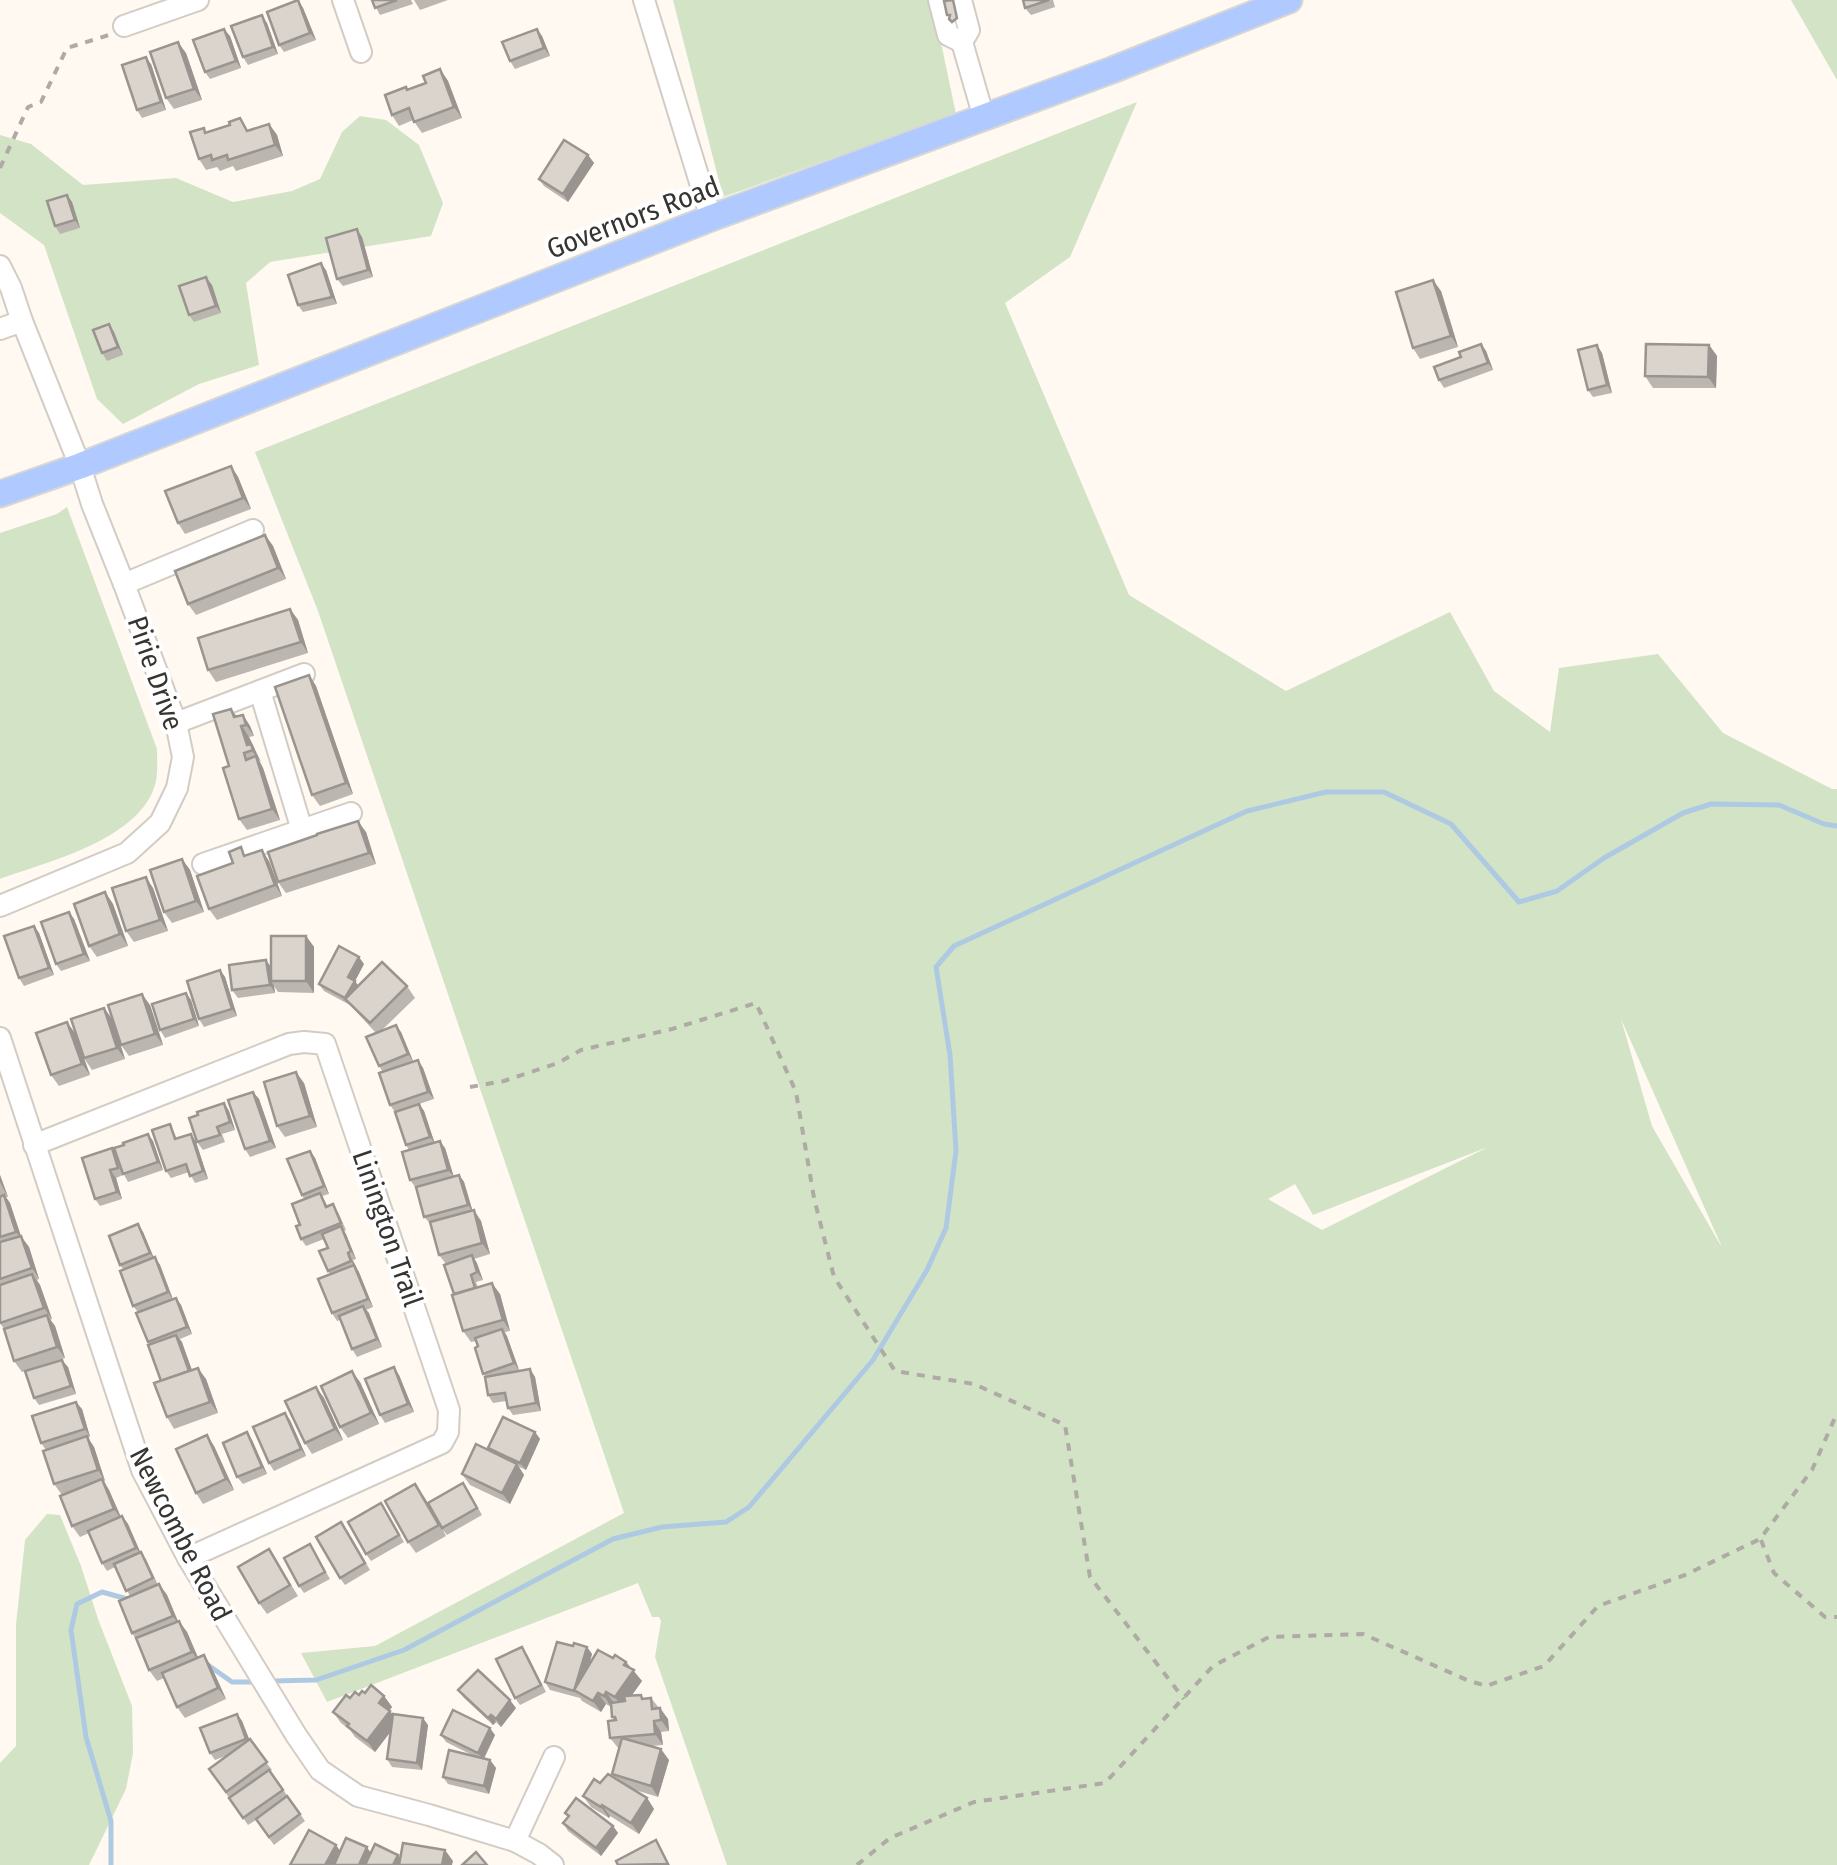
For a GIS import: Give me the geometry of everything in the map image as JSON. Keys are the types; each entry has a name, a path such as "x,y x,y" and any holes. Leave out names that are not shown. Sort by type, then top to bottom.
{"main road":[{"name":"Governors Road","path":"0,494 710,218 1289,0"}],"street":[{"path":"116,30 198,0"},
{"path":"343,0 361,52"},
{"path":"644,0 710,218"},
{"path":"939,0 948,35 962,42"},
{"path":"961,0 969,30 962,42 984,118"},
{"name":"Pirie Drive","path":"0,266 176,723 183,756 177,788 160,823 128,853 0,906"},
{"path":"0,329 22,322"},
{"path":"124,584 254,530"},
{"path":"176,723 304,674"},
{"path":"260,691 302,830"},
{"path":"203,864 351,813"},
{"name":"Newcombe Road","path":"0,1038 142,1470 188,1558 296,1736 320,1770 358,1796 515,1841 552,1865"},
{"name":"Linington Trail","path":"34,1145 289,1044 326,1044 449,1410 448,1432 442,1444 188,1558"},
{"path":"515,1841 554,1757"}],"path":[{"path":"0,168 28,108 41,102 67,48 116,30"},
{"path":"470,1086 504,1081 558,1063 581,1050 756,1004 796,1092 814,1198 834,1277 895,1371 974,1384 1064,1426 1090,1577 1184,1699"},
{"path":"858,1865 890,1838 974,1802 1105,1782 1213,1666 1269,1637 1363,1634 1486,1686 1544,1666 1598,1606 1684,1575 1760,1539 1812,1470 1837,1412"},
{"path":"1760,1539 1774,1573 1825,1617 1837,1617"}],"green space":[{"path":"673,0 932,0 956,114 723,197"},
{"path":"1791,0 1837,0 1837,80"},
{"path":"1137,102 1070,257 1005,303 1129,595 1286,691 1450,612 1494,691 1550,732 1559,668 1658,654 1723,733 1837,789 1837,1865 727,1865 655,1657 661,1621 652,1617 638,1583 327,1702 301,1653 375,1646 624,1513 318,611 255,452","holes":["1621,1019 1721,1245 1721,1246 1652,1126","1488,1147 1322,1230 1268,1199 1295,1184 1313,1215"]},
{"path":"360,116 386,120 419,145 443,203 431,236 270,262 246,283 259,365 199,384 123,424 97,399 44,245 0,213 0,135 31,144 83,185 176,178 233,202 292,191 320,179 342,132"},
{"path":"67,507 157,749 156,781 148,801 114,833 0,879 0,533"},
{"path":"47,1514 60,1515 132,1706 133,1753 126,1789 89,1865 0,1865 0,1763 16,1746 16,1625 25,1540"}],"building":[{"path":"298,0 310,33 279,45 267,12"},
{"path":"372,0 397,0 375,8"},
{"path":"953,0 957,18 952,22 944,1"},
{"path":"1023,0 1049,0 1025,8"},
{"path":"262,15 273,47 243,57 231,26"},
{"path":"224,29 236,61 205,72 193,40"},
{"path":"537,29 544,48 510,61 502,42"},
{"path":"178,42 194,89 166,98 150,52"},
{"path":"146,57 161,102 137,110 122,65"},
{"path":"440,69 454,107 414,122 409,108 392,115 385,95 426,83 423,76"},
{"path":"240,118 247,131 269,124 275,145 228,160 227,155 199,159 190,132 204,128 205,133"},
{"path":"564,140 588,155 563,194 539,179"},
{"path":"67,195 75,220 55,226 47,201"},
{"path":"357,229 368,270 337,279 326,238"},
{"path":"321,263 332,297 298,305 288,275"},
{"path":"206,277 216,306 189,315 179,286"},
{"path":"1433,280 1451,336 1413,348 1396,292"},
{"path":"109,324 118,347 102,353 93,330"},
{"path":"1481,344 1488,363 1439,380 1434,367"},
{"path":"1646,344 1709,345 1708,377 1645,376"},
{"path":"1597,345 1607,385 1588,390 1578,350"},
{"path":"231,466 243,498 178,523 165,491"},
{"path":"265,535 278,568 188,604 175,571"},
{"path":"290,609 301,642 208,670 198,638"},
{"path":"309,675 346,783 312,795 275,687"},
{"path":"231,709 234,717 243,715 246,725 241,726 247,745 251,744 253,750 244,753 246,760 256,756 272,809 239,819 223,768 229,766 213,714"},
{"path":"358,821 369,853 278,882 268,852"},
{"path":"241,847 244,856 262,850 275,885 209,909 197,876 233,863 229,852"},
{"path":"182,859 196,901 164,912 150,870"},
{"path":"146,877 160,920 126,931 112,888"},
{"path":"105,892 120,934 89,946 74,904"},
{"path":"69,912 84,954 56,964 41,922"},
{"path":"34,926 49,968 19,978 4,936"},
{"path":"271,936 306,936 306,981 271,981"},
{"path":"339,946 359,957 348,977 355,981 345,998 319,984"},
{"path":"266,960 270,985 232,990 229,965"},
{"path":"382,962 407,986 370,1023 345,999"},
{"path":"220,970 232,1009 199,1019 187,981"},
{"path":"186,993 194,1019 160,1030 152,1004"},
{"path":"142,994 155,1034 121,1045 108,1005"},
{"path":"104,1008 117,1048 84,1058 71,1019"},
{"path":"67,1022 82,1064 51,1075 36,1033"},
{"path":"396,1025 408,1054 379,1066 366,1037"},
{"path":"418,1060 428,1092 390,1105 379,1073"},
{"path":"296,1072 310,1116 277,1126 264,1082"},
{"path":"253,1092 270,1141 245,1149 228,1100"},
{"path":"224,1103 230,1122 217,1127 220,1135 197,1142 189,1118"},
{"path":"419,1104 430,1137 406,1145 395,1112"},
{"path":"170,1124 175,1139 191,1134 203,1171 190,1176 186,1164 166,1171 152,1130"},
{"path":"148,1134 158,1162 123,1174 114,1148"},
{"path":"440,1141 448,1170 410,1180 402,1152"},
{"path":"112,1148 118,1168 110,1170 117,1192 95,1199 82,1158"},
{"path":"310,1151 324,1186 302,1195 287,1159"},
{"path":"459,1175 468,1205 424,1217 416,1187"},
{"path":"320,1193 326,1207 333,1204 341,1223 301,1239 292,1204"},
{"path":"4,1195 16,1232 0,1237 0,1197"},
{"path":"474,1210 482,1243 439,1255 430,1222"},
{"path":"138,1224 150,1253 120,1265 109,1236"},
{"path":"341,1226 351,1261 328,1271 319,1251 328,1248 322,1234"},
{"path":"21,1236 32,1268 0,1279 0,1242"},
{"path":"472,1255 477,1272 471,1275 475,1288 454,1294 444,1265"},
{"path":"155,1257 168,1292 133,1306 120,1271"},
{"path":"354,1265 368,1299 332,1313 318,1279"},
{"path":"32,1274 44,1308 0,1323 0,1285"},
{"path":"492,1283 503,1320 463,1331 452,1295"},
{"path":"176,1298 187,1327 148,1342 136,1313"},
{"path":"363,1306 377,1339 352,1349 339,1316"},
{"path":"47,1315 57,1347 14,1361 4,1329"},
{"path":"502,1329 514,1363 483,1374 475,1338"},
{"path":"176,1335 189,1371 161,1381 148,1345"},
{"path":"62,1360 71,1386 34,1398 25,1371"},
{"path":"394,1367 408,1404 380,1415 365,1379"},
{"path":"198,1368 210,1402 167,1417 154,1383"},
{"path":"530,1369 536,1403 508,1408 505,1393 488,1395 485,1377"},
{"path":"352,1371 371,1413 340,1427 321,1386"},
{"path":"316,1387 335,1429 305,1443 285,1401"},
{"path":"76,1402 85,1429 41,1443 32,1416"},
{"path":"285,1413 301,1449 269,1463 253,1427"},
{"path":"503,1417 535,1432 520,1463 488,1448"},
{"path":"247,1432 262,1467 237,1477 223,1443"},
{"path":"207,1435 226,1479 196,1493 176,1449"},
{"path":"87,1436 98,1470 54,1484 43,1451"},
{"path":"476,1444 517,1464 502,1493 462,1474"},
{"path":"102,1479 114,1509 72,1526 60,1496"},
{"path":"463,1483 477,1508 442,1528 428,1503"},
{"path":"415,1484 439,1525 408,1542 385,1501"},
{"path":"381,1503 399,1535 366,1554 348,1522"},
{"path":"122,1516 136,1548 102,1563 88,1531"},
{"path":"341,1522 365,1563 340,1578 316,1537"},
{"path":"310,1544 325,1572 299,1586 284,1558"},
{"path":"269,1549 290,1585 259,1603 238,1567"},
{"path":"141,1552 153,1578 126,1591 114,1564"},
{"path":"159,1584 173,1616 132,1633 119,1601"},
{"path":"179,1621 192,1652 149,1670 136,1638"},
{"path":"557,1642 587,1647 574,1691 545,1682"},
{"path":"522,1647 541,1685 515,1698 496,1659"},
{"path":"598,1650 613,1658 615,1655 634,1670 615,1697 598,1693 593,1701 574,1690"},
{"path":"204,1655 218,1688 177,1707 162,1673"},
{"path":"478,1670 510,1700 496,1719 491,1715 488,1718 458,1690"},
{"path":"371,1685 384,1696 379,1703 390,1711 367,1741 333,1712 346,1695 350,1698 355,1692 365,1693"},
{"path":"641,1695 642,1699 651,1698 652,1709 660,1708 661,1720 654,1721 655,1734 610,1738 608,1721 616,1720 611,1703 625,1701 624,1696"},
{"path":"453,1710 490,1728 478,1753 441,1735"},
{"path":"237,1714 246,1739 210,1753 200,1728"},
{"path":"393,1714 423,1718 417,1763 387,1759"},
{"path":"622,1738 661,1749 651,1786 612,1774"},
{"path":"250,1739 267,1762 226,1792 209,1769"},
{"path":"449,1750 490,1760 484,1786 443,1777"},
{"path":"269,1770 283,1790 243,1818 229,1798"},
{"path":"608,1774 647,1798 631,1823 583,1796 594,1779 600,1783"},
{"path":"287,1796 300,1814 269,1837 256,1819"},
{"path":"576,1798 613,1826 596,1848 563,1823"},
{"path":"309,1830 336,1845 325,1865 290,1865"},
{"path":"346,1838 367,1847 359,1865 334,1865"},
{"path":"656,1840 668,1864 618,1865 616,1861"},
{"path":"403,1843 445,1850 442,1865 399,1865"},
{"path":"375,1844 398,1855 393,1865 365,1865"},
{"path":"476,1852 487,1865 462,1865"}],"waterway":[{"path":"272,1681 316,1680 404,1650 613,1539 662,1527 726,1522 749,1507 873,1360 927,1270 946,1228 956,1151 950,1055 936,967 954,946 1247,811 1326,792 1384,792 1451,824 1519,902 1557,891 1604,858 1683,813 1711,804 1779,805 1837,826"},
{"path":"111,1865 111,1821 86,1737 71,1630 77,1604 102,1592 131,1600"},
{"path":"208,1665 232,1682 256,1682"}]}
